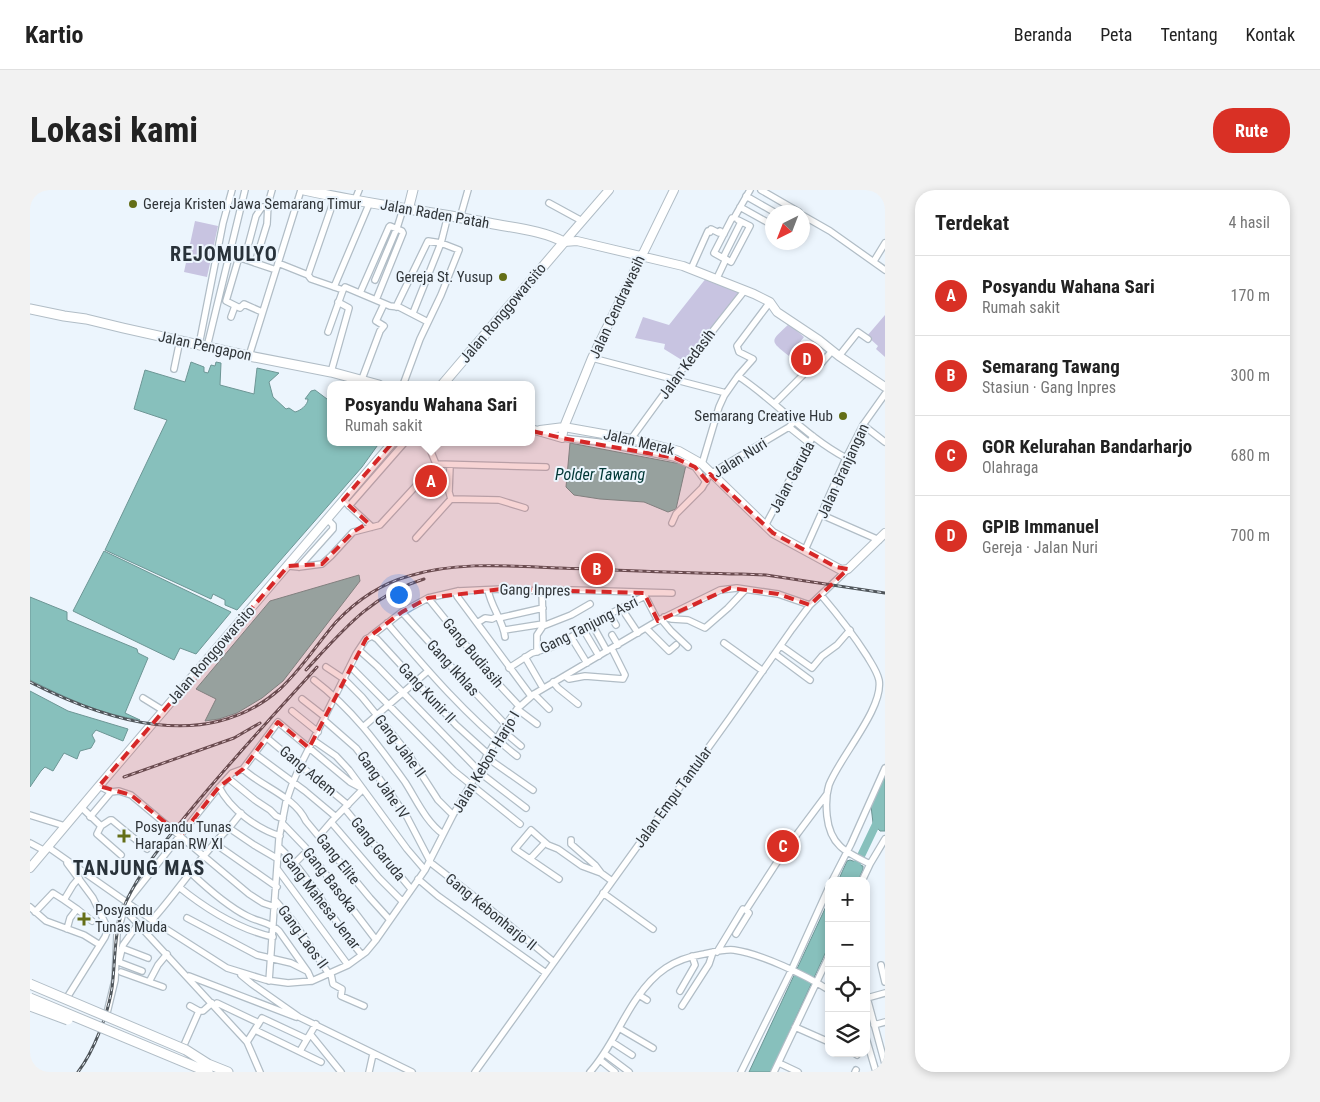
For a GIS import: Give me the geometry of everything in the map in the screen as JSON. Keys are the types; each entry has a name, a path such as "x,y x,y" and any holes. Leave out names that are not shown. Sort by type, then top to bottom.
{"highway":[{"name":"Jalan Raden Patah","path":"307,190 405,210 448,215 555,237 564,242"},
{"path":"405,210 413,190"},
{"name":"Jalan Ronggowarsito","path":"445,381 564,242"},
{"name":"Jalan Pengapon","path":"30,309 86,319 368,381"},
{"path":"30,980 80,1001 86,1009 87,1025"},
{"path":"30,984 186,1050 208,1068"},
{"path":"30,990 208,1068"},
{"path":"30,998 208,1068 228,1072"},
{"path":"30,1004 54,1016 100,1027"}],"main road":[{"path":"564,242 609,190"},
{"name":"Jalan Cendrawasih","path":"563,432 592,358 674,190"},
{"path":"564,242 573,240 641,255 691,269 745,290 770,302 777,312 885,387"},
{"path":"535,429 563,432"},
{"path":"540,430 551,429 563,432"},
{"name":"Jalan Merak","path":"563,432 631,439 679,451 702,464 710,474 773,533 836,568 848,570"},
{"name":"Jalan Ronggowarsito","path":"31,866 327,519 346,503 390,446"},
{"name":"Jalan Empu Tantular","path":"848,570 882,537"}],"street":[{"path":"203,346 223,223 232,190"},
{"path":"203,346 245,190"},
{"path":"255,263 267,224 268,206 272,190"},
{"path":"249,356 277,266 307,190"},
{"path":"355,200 359,190"},
{"path":"460,218 468,190"},
{"path":"761,190 786,205"},
{"path":"734,218 750,226 731,262 714,253 732,218 734,218 748,193 765,205"},
{"path":"308,275 335,197"},
{"path":"334,287 370,202"},
{"path":"549,203 582,221"},
{"path":"248,246 256,216 262,208 268,206"},
{"path":"740,207 765,221"},
{"path":"375,280 405,210"},
{"path":"413,314 441,243 448,215"},
{"path":"810,219 885,270"},
{"path":"717,278 741,222"},
{"path":"360,293 389,227 397,228 404,233 376,300"},
{"path":"691,269 708,231 710,232 711,229 724,234"},
{"path":"396,307 428,241 441,243 459,250 405,381"},
{"path":"874,261 885,244"},
{"path":"378,252 386,256"},
{"path":"229,254 255,263 277,266 308,275 311,279 343,290"},
{"path":"240,257 226,300 235,306 241,308 244,304 262,312"},
{"path":"367,276 383,283"},
{"path":"328,332 332,316 345,287 360,293 369,294 384,304 396,307 428,322"},
{"name":"Jalan Kedasih","path":"631,439 674,380 745,290"},
{"path":"332,372 348,309 347,306 338,302"},
{"path":"702,464 719,407 726,393 752,359 739,352 738,346 770,302"},
{"path":"362,379 380,331 376,321 384,304"},
{"path":"231,317 235,306"},
{"path":"332,316 344,322"},
{"path":"839,356 858,332 868,339"},
{"path":"174,369 180,340"},
{"path":"775,403 804,374 818,368 832,351"},
{"path":"592,358 726,393"},
{"name":"Jalan Garuda","path":"738,376 775,403 813,436 846,458"},
{"name":"Jalan Branjangan","path":"805,550 846,458 863,425 885,394"},
{"name":"Jalan Nuri","path":"672,523 676,514 706,482 710,474 789,427 795,421"},
{"path":"863,425 885,442"},
{"path":"789,427 809,443"},
{"path":"563,432 571,438 675,458 695,468 706,482"},
{"name":"Jalan Garuda","path":"765,526 813,436"},
{"path":"372,527 346,503 401,446"},
{"path":"429,446 436,464"},
{"path":"436,464 450,466 546,467"},
{"path":"288,566 299,567 325,562 353,532 380,525 436,464"},
{"path":"450,466 449,492 451,500"},
{"path":"416,538 451,500 500,500 525,508"},
{"path":"822,515 882,537"},
{"path":"299,567 334,526 327,519"},
{"name":"Jalan Empu Tantular","path":"475,1072 810,605 848,570"},
{"name":"Jalan Kebon Harjo I","path":"239,973 269,981 312,981 348,965 362,955 376,940 425,870 453,815 505,724 518,708 543,688 661,619 720,590 737,588 778,594 810,605"},
{"name":"Gang Inpres","path":"269,981 280,836 287,799 301,764 350,666 359,650 369,638 386,622 428,598 458,591 502,589 645,594 672,593"},
{"path":"488,590 505,634 543,625 571,615 590,604"},
{"path":"661,619 688,620 704,628 745,590"},
{"path":"458,591 456,593 457,596 509,668 533,695 549,709"},
{"path":"537,652 537,635 543,625 542,591"},
{"name":"Gang Tanjung Asri","path":"509,668 525,657 552,647 571,637 645,594 661,619 688,647"},
{"path":"682,1006 743,909 746,910 783,854 827,794 834,777 870,714 879,688 879,679 876,673 850,630 821,595"},
{"name":"Gang Budiasih","path":"428,598 518,708 537,724"},
{"path":"477,624 485,618 492,619 543,608"},
{"path":"622,608 638,633"},
{"name":"Gang Ikhlas","path":"402,612 505,724"},
{"path":"610,615 616,625"},
{"path":"386,622 428,671 496,740 517,756"},
{"path":"564,676 569,679 585,676 623,679 625,675 592,624"},
{"path":"646,628 669,651 676,645"},
{"path":"583,629 599,656"},
{"path":"780,646 812,668 850,630"},
{"path":"612,635 618,645"},
{"name":"Gang Kunir II","path":"369,638 374,636 487,756 533,790"},
{"path":"571,637 586,663"},
{"path":"724,643 763,672"},
{"path":"552,647 554,654"},
{"path":"359,650 377,666 478,771 526,808"},
{"path":"775,654 810,680"},
{"path":"525,657 543,688"},
{"path":"350,666 431,749 470,785 520,824"},
{"name":"Gang Jahe II","path":"326,667 344,680 362,697 407,752 438,800 453,815"},
{"path":"364,727 428,671"},
{"path":"314,680 336,697 364,727 433,824 443,834"},
{"path":"553,682 578,704"},
{"path":"143,698 164,711"},
{"name":"Gang Jahe IV","path":"302,699 354,745 366,760 407,817 430,861"},
{"path":"292,712 318,732"},
{"path":"106,1017 115,980 116,934 125,906 219,787 232,773 243,769 278,722 350,782 363,789"},
{"path":"502,730 521,746"},
{"name":"Gang Adem","path":"267,738 301,764 347,807"},
{"path":"314,740 336,756 353,774 407,849 425,870"},
{"path":"255,754 293,782 334,819 379,878 402,901"},
{"path":"834,877 885,768"},
{"name":"Gang Elite","path":"243,769 287,799 301,812 306,821 390,920"},
{"name":"Gang Basoka","path":"228,778 282,821 308,851 376,940"},
{"path":"99,786 111,792 131,795 249,894 263,903 275,907"},
{"path":"219,787 224,796 241,813 271,833 280,836"},
{"path":"320,836 363,789"},
{"path":"90,817 111,792"},
{"path":"827,794 828,821 836,843 854,856 867,862"},
{"path":"81,807 101,826"},
{"name":"Gang Garuda","path":"347,807 410,889"},
{"path":"152,920 191,873 203,855 241,813"},
{"path":"30,815 65,826"},
{"path":"121,855 96,834 101,826 110,820 147,849"},
{"path":"228,828 278,859"},
{"path":"559,879 515,848 531,830 545,843 558,848 582,866 601,873 612,881"},
{"path":"863,877 867,862 885,839"},
{"path":"571,840 570,844 596,865 601,873"},
{"path":"30,843 63,858 125,906 152,920 220,964 239,973 299,1017"},
{"path":"214,843 276,887"},
{"path":"530,859 545,843"},
{"name":"Gang Mahesa Jenar","path":"279,847 326,904 362,955"},
{"path":"294,864 308,851"},
{"path":"63,858 98,905 108,929 68,996"},
{"name":"Gang Kebonharjo II","path":"430,861 554,962"},
{"path":"278,870 348,965"},
{"path":"191,873 233,908 249,917 273,926 308,972 312,981"},
{"path":"64,900 79,878"},
{"path":"418,879 438,896 546,973"},
{"path":"179,888 235,923 259,934 272,937"},
{"path":"92,921 53,893 33,910 46,921 84,935 100,945"},
{"path":"603,893 653,929"},
{"path":"741,1072 793,971 825,896"},
{"name":"Gang Laos II","path":"276,900 330,974 333,984 342,989 342,996 364,1006"},
{"path":"125,906 138,924 247,1042 260,1072"},
{"path":"67,929 70,918 77,909"},
{"path":"736,934 749,913 746,910"},
{"path":"187,918 257,955 295,965 308,972"},
{"path":"138,924 122,948 119,959 120,962 142,971"},
{"path":"122,948 148,958"},
{"path":"590,1072 605,1054 639,995 662,970 673,963 692,956 733,950 747,953 793,971 825,987"},
{"path":"149,982 158,965 167,954"},
{"path":"680,991 695,965 692,956"},
{"path":"881,965 885,982"},
{"path":"774,1072 815,981 825,969"},
{"path":"121,972 163,987"},
{"path":"186,975 316,1024 412,1072"},
{"path":"870,996 885,993"},
{"path":"639,995 647,1000"},
{"path":"190,1006 203,1011 217,1003 259,1023"},
{"path":"30,1004 87,1025 197,1072"},
{"path":"870,1008 883,1049 885,1064"},
{"path":"184,1045 199,1011"},
{"path":"247,1042 262,1018 309,1037 341,1072"},
{"path":"874,1025 885,1022"},
{"path":"300,1051 316,1024"},
{"path":"795,1027 825,1040"},
{"path":"619,1028 652,1048"},
{"path":"255,1030 321,1062"},
{"path":"612,1042 632,1055"},
{"path":"870,1052 876,1072 885,1072"},
{"path":"369,1072 373,1054"},
{"path":"605,1054 629,1072"},
{"path":"600,1060 615,1072"},
{"path":"779,1063 798,1072"}],"highlighted area":[{"path":"424,406 562,438 675,458 695,467 707,481 710,474 773,533 836,567 848,569 810,605 778,594 730,588 658,621 644,593 502,589 428,598 402,612 366,639 309,748 278,722 243,769 219,787 181,835 131,795 99,786 288,566 322,564 353,532 368,523 343,500"}],"shaded area":[{"path":"195,221 218,226 207,277 184,272"},
{"path":"707,277 743,291 685,362 664,349 665,344 635,338 643,317 669,325"},
{"path":"885,315 885,357 876,349 878,346 867,336"},
{"path":"789,324 804,337 789,356 778,347 774,340"}],"water":[{"path":"191,362 204,367 204,372 208,373 211,365 215,366 216,362 221,363 220,385 254,394 257,368 279,373 269,382 273,397 286,409 289,408 295,412 301,409 308,401 308,399 305,399 311,391 315,390 327,399 327,446 377,446 362,467 237,610 225,605 225,600 213,594 211,599 105,550 167,420 134,409 145,370 185,382"},
{"name":"Polder Tawang","path":"570,443 686,465 676,509 668,512 644,502 574,495 566,487"},
{"path":"104,551 231,612 196,654 180,648 174,660 73,611"},
{"path":"359,575 360,581 283,681 262,698 237,713 205,721 216,699 196,689 270,601"},
{"path":"30,597 67,612 67,620 137,649 138,653 148,658 125,713 140,720 97,709 70,699 30,680"},
{"path":"30,691 68,711 128,729 123,741 96,730 92,735 95,741 91,748 80,751 77,759 64,753 53,771 45,767 30,787"},
{"path":"885,775 885,831 880,831 873,823 871,806"},
{"path":"850,860 863,866 860,877 840,877 847,861"},
{"path":"825,909 825,954 771,1072 749,1072"}],"waterway":[{"path":"851,877 880,816"}],"railway":[{"path":"30,682 91,709 123,718 156,724 189,726 221,721 251,709 280,689 288,682 336,622 369,594 398,579 427,571 465,566 766,575 885,593"},
{"path":"306,670 345,628 373,605 388,594 424,579"},
{"path":"78,1072 100,1032 112,988 119,923 126,902 138,880 160,848 200,799 317,667"},
{"path":"124,777 234,738 260,723"}],"place":[{"name":"Gereja Kristen Jawa Semarang Timur","path":"133,204"},
{"name":"Gereja St. Yusup","path":"503,277"},
{"name":"GPIB Immanuel","path":"807,359"},
{"name":"Semarang Creative Hub","path":"843,416"},
{"name":"Posyandu Wahana Sari","path":"431,481"},
{"name":"Semarang Tawang","path":"597,569"},
{"name":"Posyandu Tunas Harapan RW XI","path":"124,836"},
{"name":"GOR Kelurahan Bandarharjo","path":"783,846"},
{"name":"Posyandu Tunas Muda","path":"84,919"}],"district":[{"name":"REJOMULYO","path":"224,254"},
{"name":"TANJUNG MAS","path":"139,868"}]}
